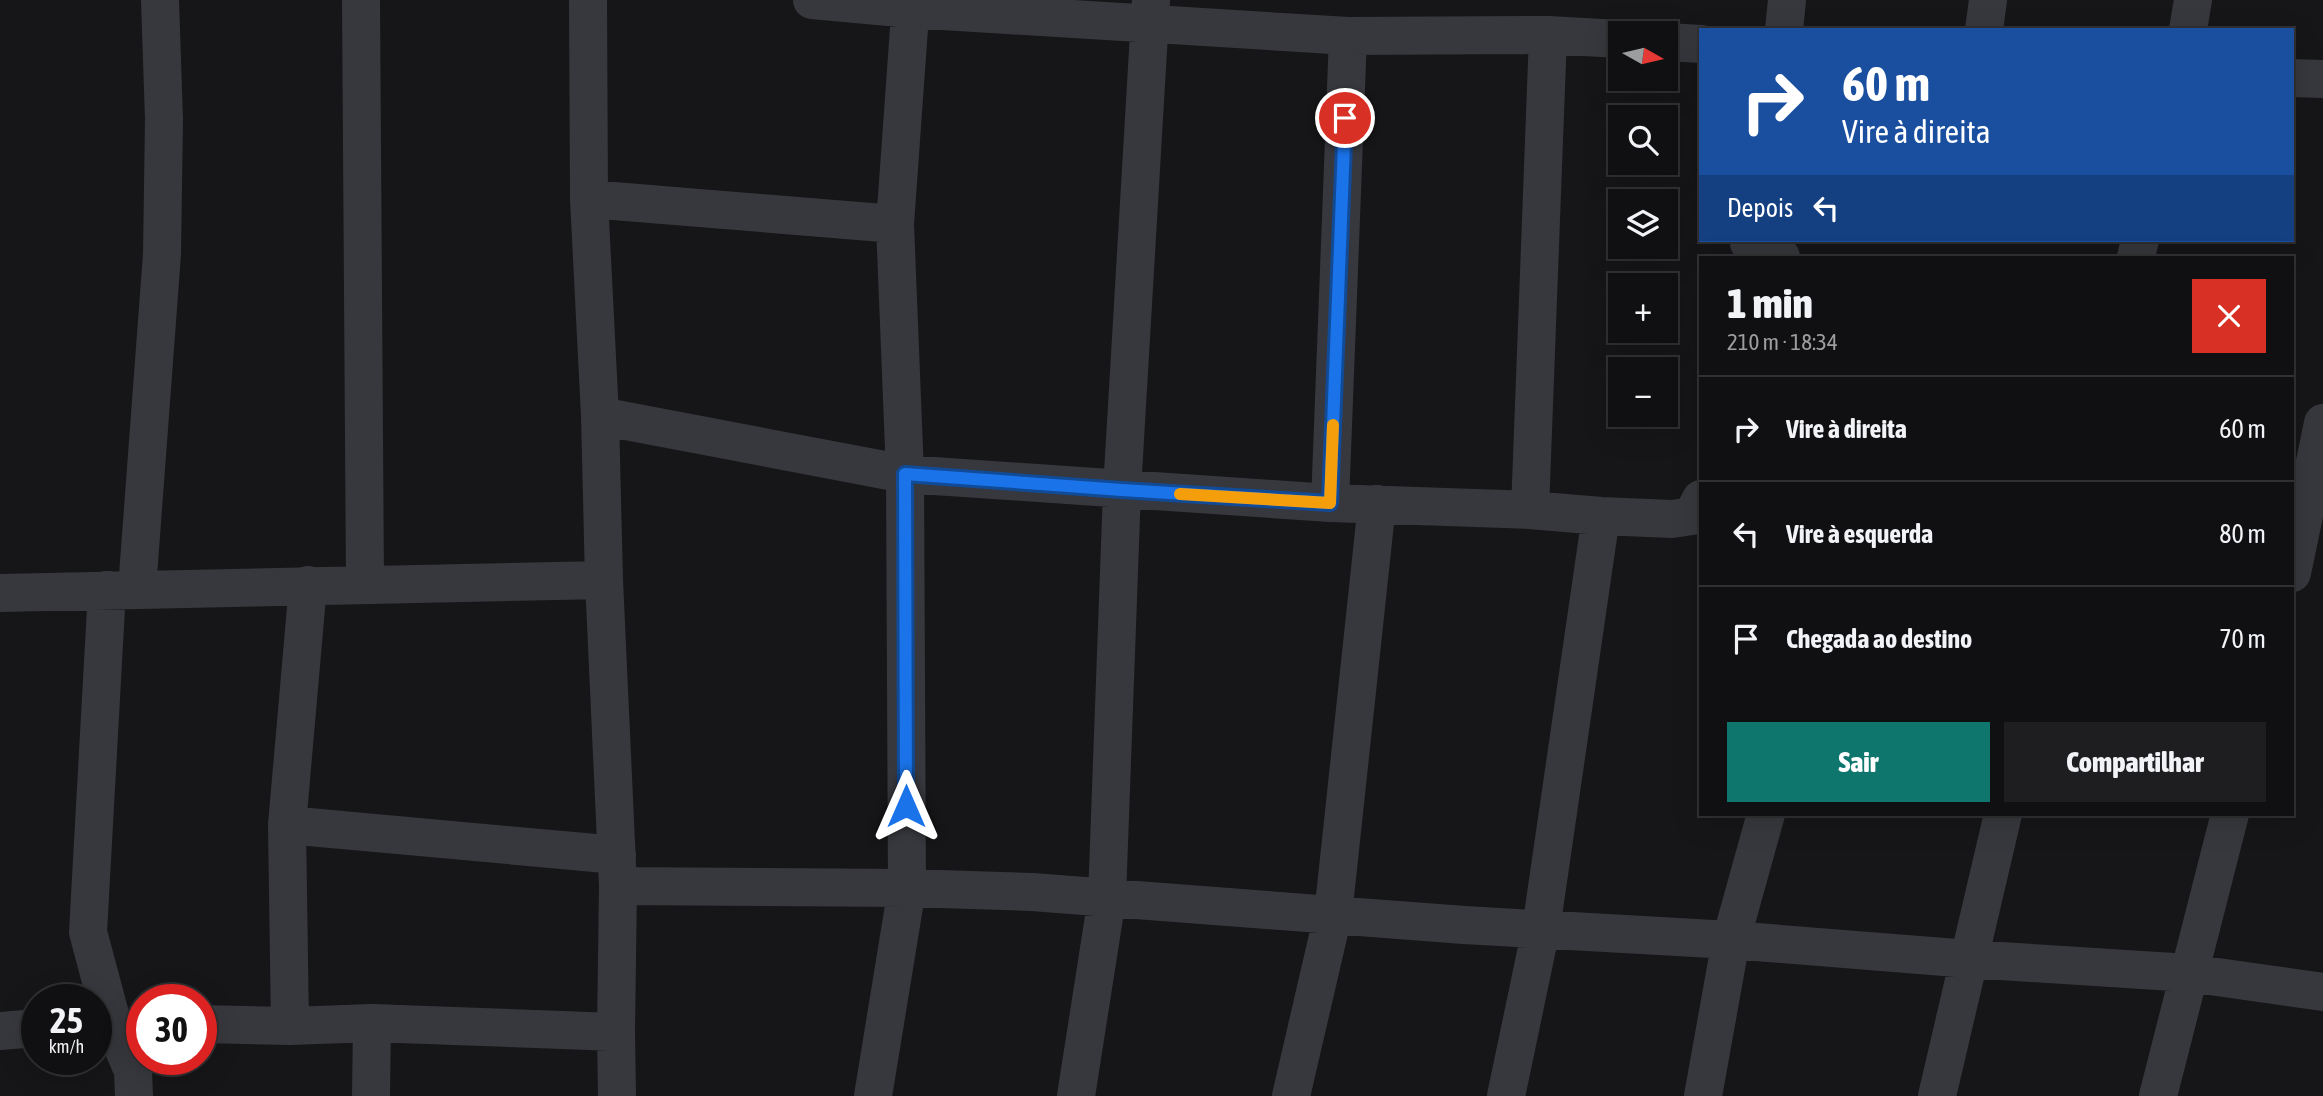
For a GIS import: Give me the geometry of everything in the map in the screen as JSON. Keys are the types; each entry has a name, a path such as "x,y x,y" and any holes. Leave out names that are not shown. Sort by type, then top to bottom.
{"street":[{"path":"134,1096 133,1071 88,932 122,590 162,254 164,119 160,0"},
{"path":"361,0 365,584"},
{"path":"588,0 589,199 618,871 615,1031 617,1096"},
{"path":"811,0 1150,12 1348,36 1548,35 1608,38"},
{"path":"1784,28 1787,0"},
{"path":"1984,28 1988,0"},
{"path":"2188,28 2193,0"},
{"path":"873,1096 907,888 905,474 895,224 911,5"},
{"path":"1076,1096 1107,898 1122,490 1150,12"},
{"path":"1530,510 1548,35"},
{"path":"1330,503 1348,36"},
{"path":"1678,43 1699,44"},
{"path":"2294,78 2323,79"},
{"path":"589,199 895,224"},
{"path":"600,416 905,474 1330,503 1530,510 1672,519 1692,516 1699,503"},
{"path":"2294,563 2323,423"},
{"path":"1292,1096 1333,915 1377,505"},
{"path":"1506,1096 1541,929 1601,516"},
{"path":"0,593 604,580"},
{"path":"290,1026 287,825 308,585"},
{"path":"1703,1096 1731,940 1765,816"},
{"path":"1937,1096 2003,816"},
{"path":"2158,1096 2229,816"},
{"path":"287,825 618,871 907,888 1032,892 1333,915 1731,940 2189,973 2323,992"},
{"path":"217,1024 290,1026 372,1023 615,1031"},
{"path":"371,1096 372,1023"},
{"path":"0,1031 21,1029"}],"slow traffic":[{"path":"1180,494 1330,503 1333,425"}],"route":[{"path":"906,806 905,474 1330,503 1345,118"}]}
